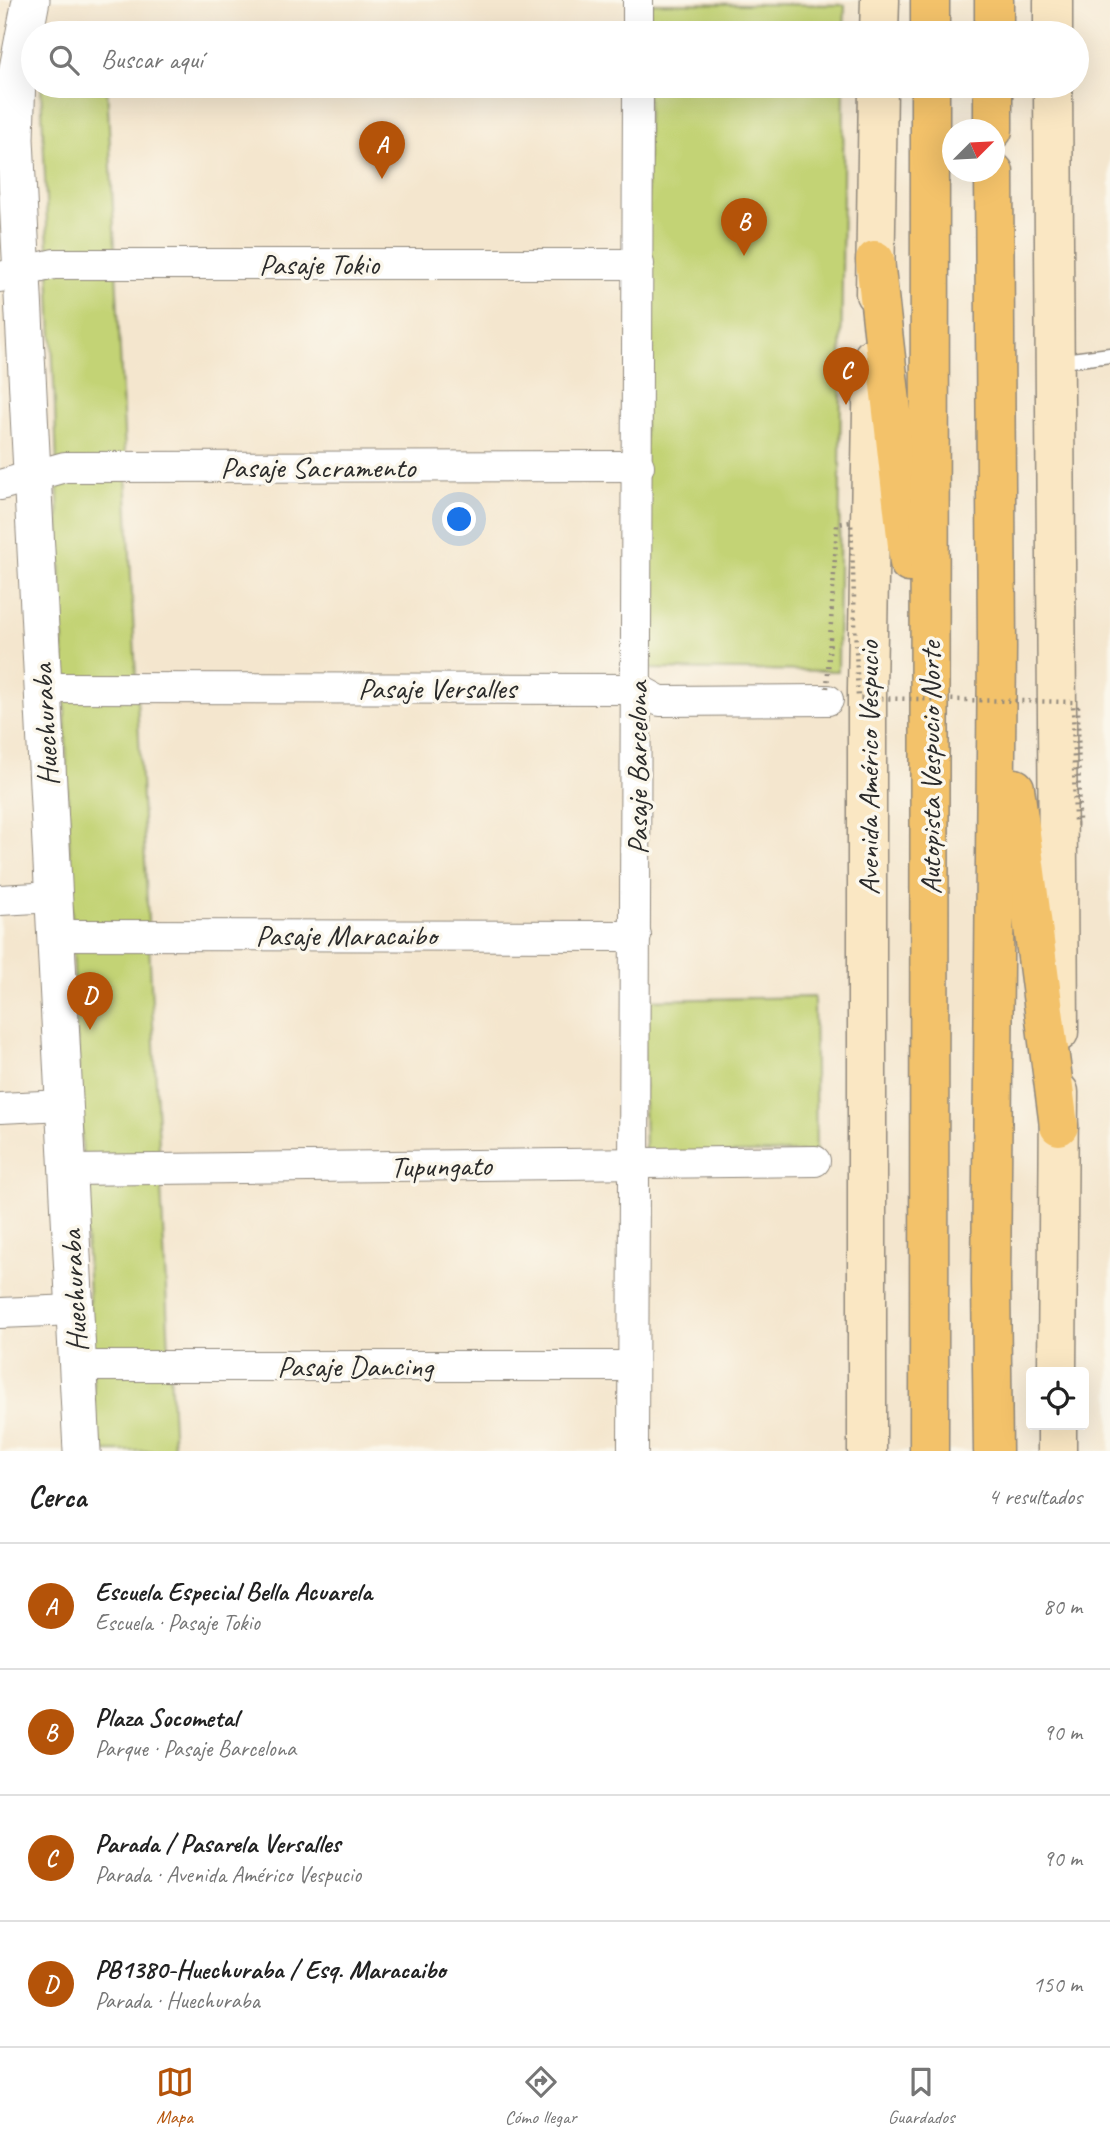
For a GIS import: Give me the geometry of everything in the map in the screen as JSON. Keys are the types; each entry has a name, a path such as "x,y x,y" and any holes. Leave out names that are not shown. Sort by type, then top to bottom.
{"highway":[{"path":"930,0 930,21"},
{"path":"994,0 994,21"},
{"name":"Autopista Vespucio Norte","path":"929,1451 930,98"},
{"path":"993,98 993,119"},
{"path":"993,1451 990,1282 997,647 994,182"},
{"path":"875,260 930,753"},
{"path":"997,647 1059,1126"}],"main road":[{"path":"879,21 880,0"},
{"path":"1053,0 1053,21"},
{"name":"Avenida Américo Vespucio","path":"867,1451 867,689 878,98"},
{"path":"1053,98 1060,829 1058,1367"},
{"path":"1057,1430 1057,1451"}],"street":[{"name":"Huechuraba","path":"26,21 31,0"},
{"path":"638,0 638,21"},
{"name":"Huechuraba","path":"18,59 11,274 16,480 43,688 82,1451"},
{"name":"Pasaje Barcelona","path":"633,1451 639,466 638,98"},
{"name":"Pasaje Tokio","path":"11,274 54,264 639,264"},
{"name":"Pasaje Sacramento","path":"16,480 65,467 639,466"},
{"name":"Pasaje Versalles","path":"43,688 638,689 660,701 827,694"},
{"path":"0,900 54,897"},
{"name":"Pasaje Maracaibo","path":"56,935 636,936"},
{"path":"0,1108 64,1105"},
{"name":"Tupungato","path":"68,1170 815,1161"},
{"path":"0,1313 75,1310"},
{"name":"Pasaje Dancing","path":"78,1366 633,1366"}],"lane":[{"path":"1054,363 1110,355"}],"path":[{"path":"827,694 837,524 851,522 858,698 1073,702 1075,824 1079,824 1078,702"}],"green space":[{"path":"649,3 845,5 844,21 649,21"},
{"path":"42,98 108,98 174,1451 96,1451 72,928 55,407"},
{"path":"648,98 844,98 838,671 642,669"},
{"path":"814,997 816,1152 645,1154 642,1000"}],"place":[{"name":"Escuela Especial Bella Acuarela","path":"382,179"},
{"name":"Plaza Socometal","path":"744,256"},
{"name":"Parada / Pasarela Versalles","path":"846,405"},
{"name":"PB1380-Huechuraba / Esq. Maracaibo","path":"90,1030"}]}
